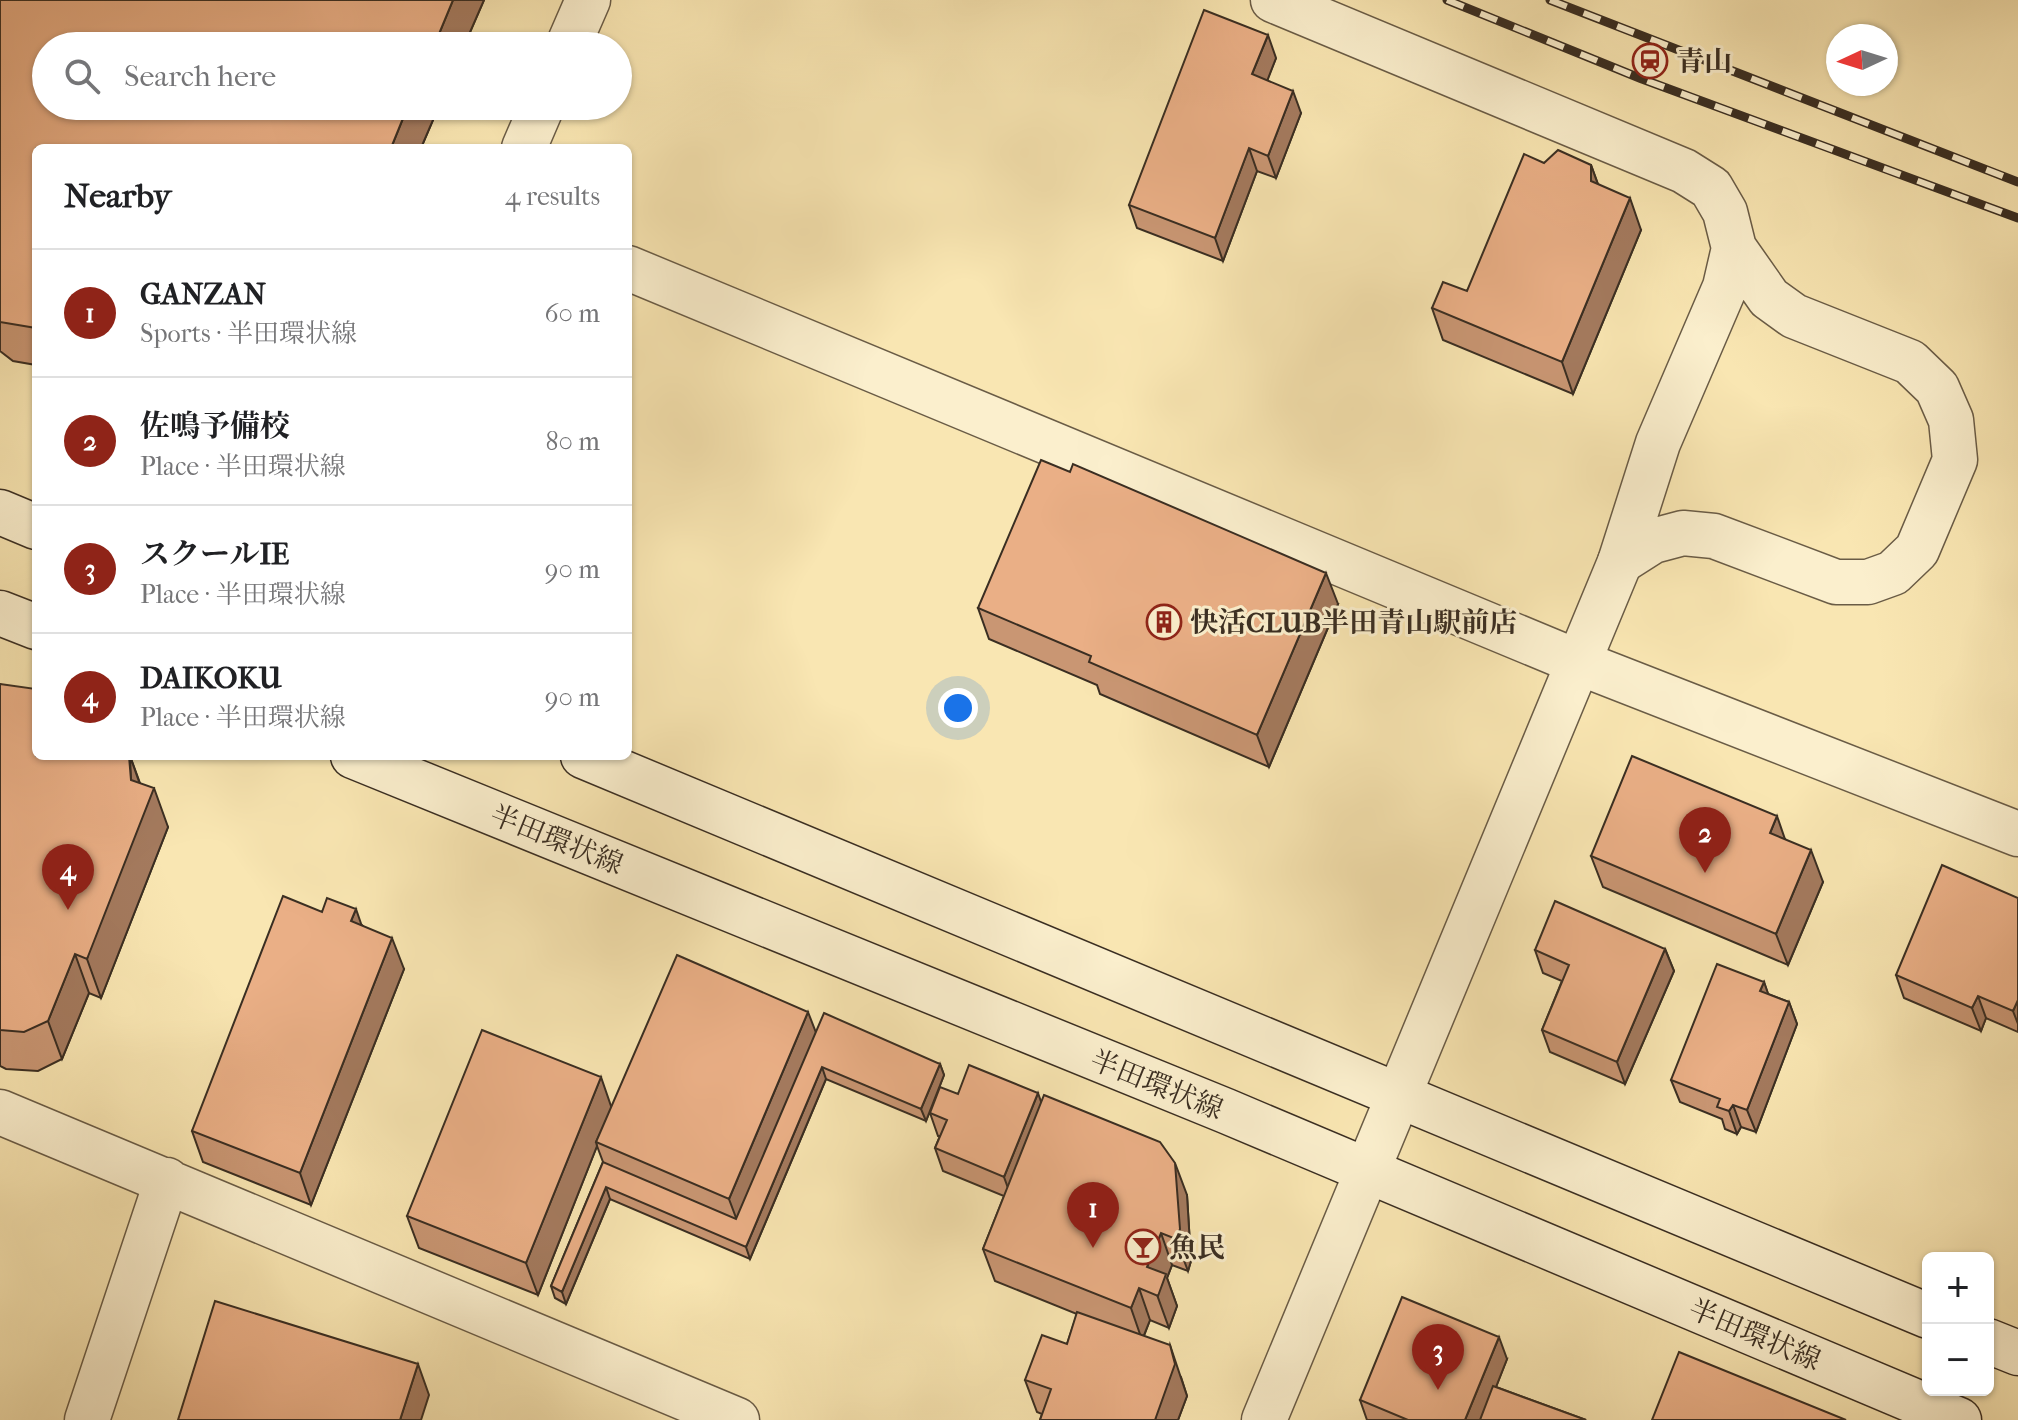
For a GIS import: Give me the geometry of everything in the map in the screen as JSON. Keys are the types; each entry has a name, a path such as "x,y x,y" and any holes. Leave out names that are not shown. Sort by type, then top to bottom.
{"street":[{"path":"574,32 588,0"},
{"path":"1273,0 1684,171 1711,188 1725,212 1734,248 1769,298 1794,316 1910,362 1937,388 1951,420 1955,460 1917,550 1893,573 1868,582 1836,582 1714,536 1683,533 1653,541 1620,562"},
{"path":"526,144 536,120"},
{"path":"1264,1420 1580,663 1620,562 1658,443 1725,287 1734,248"},
{"path":"632,270 1580,663 2018,834"},
{"path":"1705,337 1735,318 1765,314 1794,316"},
{"path":"1658,443 1666,485 1686,513 1714,536"},
{"path":"0,512 32,525"},
{"path":"0,613 32,625"},
{"name":"半田環状線","path":"363,760 1367,1172 1959,1420"},
{"path":"593,760 1922,1313"},
{"path":"0,1112 167,1180 654,1404 737,1420"},
{"path":"87,1420 167,1180"},
{"path":"1994,1343 2018,1353"}],"building":[{"path":"0,0 453,0 440,32 32,32 32,120 402,120 393,144 32,144 32,327 0,322"},
{"path":"1204,10 1268,35 1252,74 1293,91 1268,156 1249,148 1215,238 1129,205"},
{"path":"1558,150 1591,165 1591,181 1630,198 1562,362 1432,308 1443,282 1467,291 1524,154 1544,163"},
{"name":"快活CLUB半田青山駅前店","path":"1041,460 1070,472 1073,464 1326,573 1257,735 1089,662 1091,656 978,608"},
{"path":"0,684 32,688 32,760 129,760 131,780 154,788 87,959 75,954 48,1021 24,1032 0,1030"},
{"path":"1632,756 1777,816 1770,833 1811,850 1776,934 1591,856"},
{"path":"1942,865 2018,898 2018,1000 2013,1011 1978,996 1972,1008 1896,975"},
{"path":"283,896 322,912 327,898 356,909 351,921 392,938 300,1173 192,1131"},
{"path":"1555,901 1665,949 1617,1062 1542,1030 1569,965 1535,950"},
{"path":"677,955 808,1012 729,1199 596,1142"},
{"path":"1717,964 1764,982 1760,991 1789,1002 1747,1110 1733,1105 1729,1111 1717,1107 1720,1099 1671,1080"},
{"path":"824,1013 940,1064 921,1109 822,1067 746,1247 606,1187 562,1292 551,1286 603,1162 736,1219"},
{"path":"482,1030 601,1077 526,1263 407,1216"},
{"path":"969,1065 1038,1093 1004,1177 935,1148 947,1120 930,1113 940,1087 958,1094"},
{"path":"1044,1095 1160,1142 1175,1163 1180,1229 1176,1239 1161,1233 1147,1267 1166,1274 1158,1296 1139,1288 1131,1308 983,1249"},
{"path":"1402,1297 1499,1337 1465,1420 1408,1420 1360,1400"},
{"path":"215,1301 418,1364 400,1420 178,1420"},
{"path":"1077,1312 1170,1345 1175,1364 1155,1420 1040,1420 1051,1389 1025,1380 1042,1335 1067,1344"},
{"path":"1679,1352 1846,1420 1652,1420"},
{"path":"1493,1386 1586,1420 1480,1420"}],"railway":[{"path":"1447,0 1642,79 2018,218"},
{"path":"1550,0 2018,182"}],"place":[{"name":"青山","path":"1650,61"},
{"name":"快活CLUB半田青山駅前店","path":"1164,622"},
{"name":"佐鳴予備校","path":"1705,873"},
{"name":"DAIKOKU","path":"68,910"},
{"name":"魚民","path":"1143,1247"},
{"name":"GANZAN","path":"1093,1248"},
{"name":"スクールIE","path":"1438,1390"}]}
